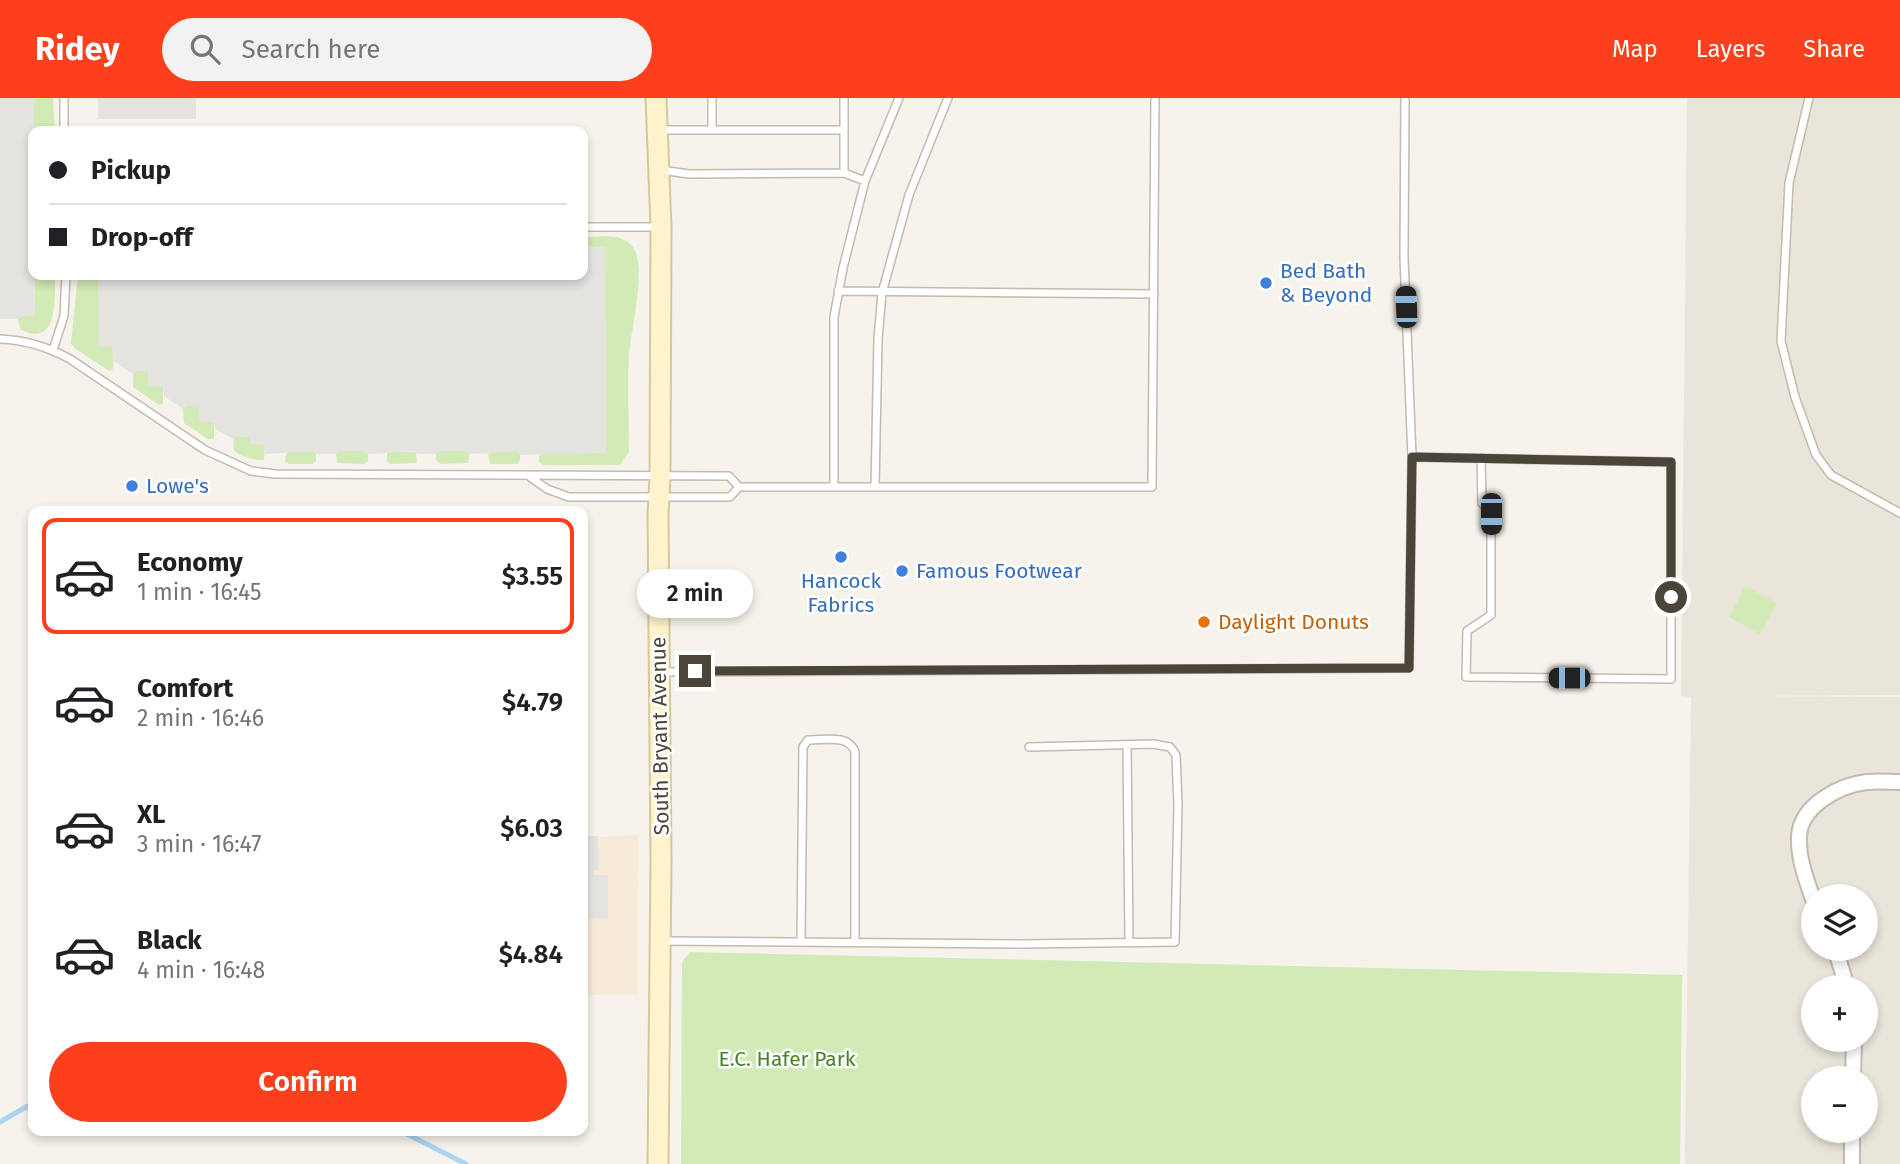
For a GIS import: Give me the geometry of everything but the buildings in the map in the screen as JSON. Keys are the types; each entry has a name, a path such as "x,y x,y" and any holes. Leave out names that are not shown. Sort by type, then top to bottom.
{"main road":[{"name":"South Bryant Avenue","path":"656,98 661,227 661,941 658,1164"}],"street":[{"path":"1808,884 1801,865 1799,834 1805,818 1819,802 1843,788 1867,782 1900,782"},
{"path":"1852,1164 1853,1143"}],"lane":[{"path":"64,98 64,126"},
{"path":"712,98 712,130"},
{"path":"844,98 844,173"},
{"path":"834,487 834,317 838,291 864,181 898,98"},
{"path":"875,486 878,339 882,293 909,195 947,98"},
{"path":"530,477 547,489 569,497 729,476 739,487 1152,486 1155,98"},
{"path":"659,672 1409,668 1412,457 1404,257 1405,98"},
{"path":"1809,98 1789,183 1782,341 1785,359 1795,397 1816,455 1831,475 1900,513"},
{"path":"658,130 844,130"},
{"path":"660,170 689,174 844,173 864,181"},
{"path":"588,226 661,227"},
{"path":"53,350 64,316 66,280"},
{"path":"838,291 1154,294"},
{"path":"0,339 38,344 53,350 205,450 251,471 275,474 530,477 660,487 730,497 739,487"},
{"path":"1412,457 1481,458 1671,462 1671,679 1466,677 1467,631 1491,615 1491,514 1482,503 1481,458"},
{"path":"801,941 803,747 808,740 845,740 853,745 855,752 855,942"},
{"path":"1127,745 1129,943"},
{"path":"661,941 1175,942 1178,804 1176,755 1170,747 1029,747"}],"shaded area":[{"path":"0,98 34,98 34,126 28,126 28,280 35,280 35,316 0,319"},
{"path":"98,98 196,98 196,119 98,119"},
{"path":"1687,98 1900,98 1900,695 1749,696 1900,697 1900,1164 1685,1164 1691,697 1681,696"},
{"path":"588,247 605,247 606,453 520,455 517,451 469,454 466,451 440,451 436,454 418,454 414,451 368,454 363,451 340,451 336,454 316,454 313,451 265,454 265,445 250,444 250,437 234,439 215,429 214,423 199,421 199,406 186,406 183,409 164,396 163,387 148,386 148,371 136,371 133,374 113,361 112,347 98,346 98,280 588,280"},
{"path":"638,835 637,995 588,995 588,838"},
{"path":"588,836 598,836 599,870 593,870 593,875 608,875 608,919 588,918"}],"green space":[{"path":"34,98 53,98 55,126 34,126"},
{"path":"610,236 628,242 637,256 639,269 628,366 629,452 620,465 543,465 539,462 539,456 543,453 606,452 605,248 588,247 588,237"},
{"path":"35,280 55,280 54,308 48,327 42,333 32,334 20,329 18,319 22,316 35,316"},
{"path":"77,280 98,280 98,345 111,346 114,349 113,369 109,371 71,343"},
{"path":"136,371 148,371 163,387 163,404 159,405 133,387 133,374"},
{"path":"186,406 199,406 214,423 214,439 208,439 184,423 183,409"},
{"path":"234,437 250,437 265,445 264,460 249,458 236,452"},
{"path":"289,451 313,451 316,461 313,464 289,464 285,461"},
{"path":"340,451 363,451 368,454 368,461 364,464 337,463 336,454"},
{"path":"390,451 416,452 417,463 390,464 387,454"},
{"path":"440,451 466,451 469,454 468,463 441,464 436,460 436,454"},
{"path":"491,451 517,451 520,460 517,464 490,464 488,454"},
{"path":"1745,586 1777,603 1760,634 1729,617"},
{"name":"E.C. Hafer Park","path":"690,952 1682,975 1680,1164 681,1164 682,962"}],"waterway":[{"path":"0,1122 28,1106"},
{"path":"411,1136 466,1164"}],"place":[{"name":"Bed Bath & Beyond","path":"1266,283"},
{"name":"Lowe's","path":"132,486"},
{"name":"Hancock Fabrics","path":"841,557"},
{"name":"Famous Footwear","path":"902,571"},
{"name":"Daylight Donuts","path":"1204,622"}],"route":[{"path":"695,671 1409,668 1412,457 1671,462 1671,597"}]}
